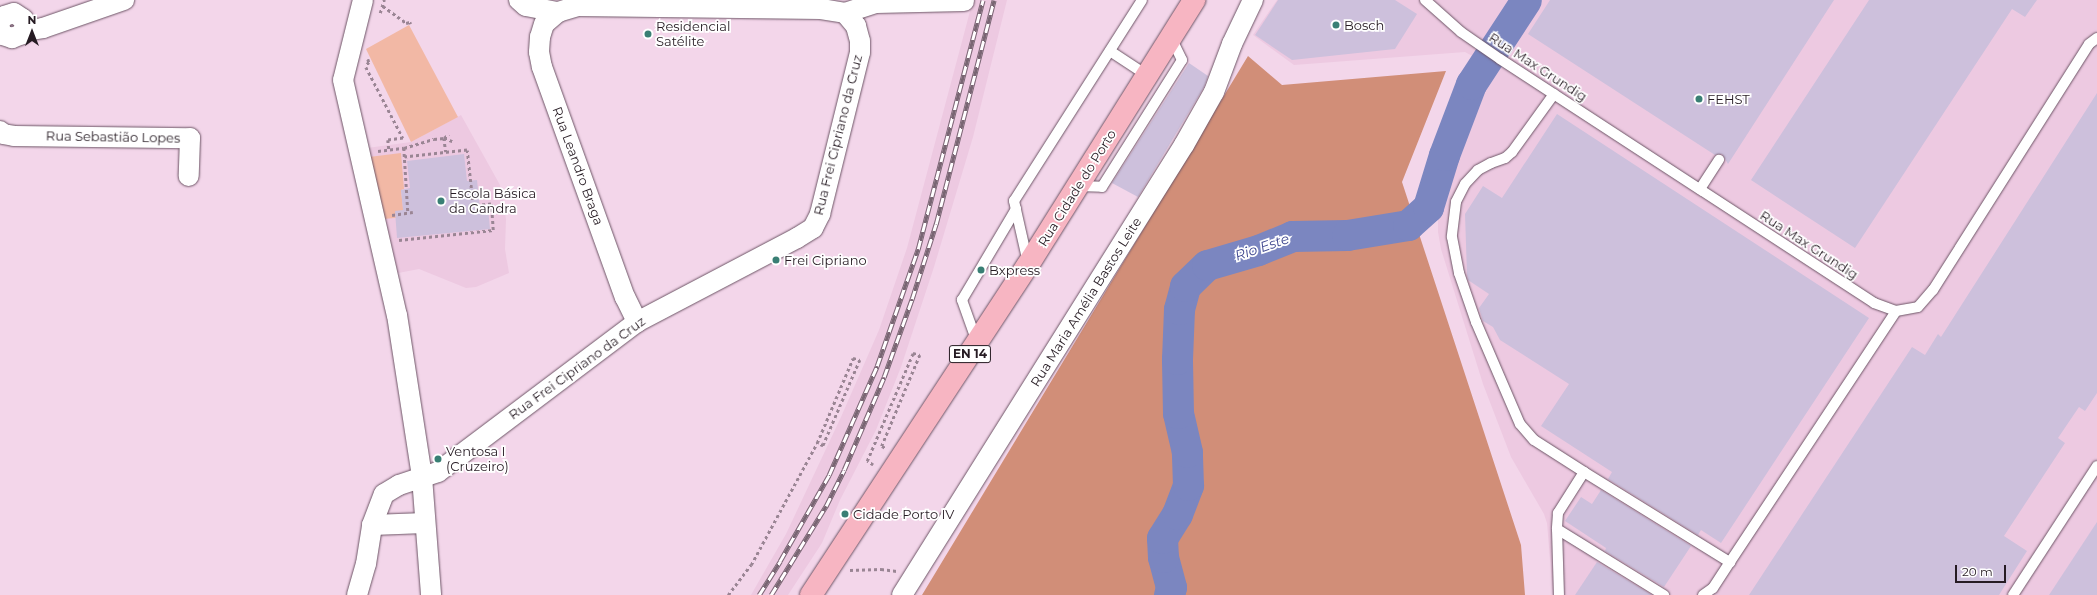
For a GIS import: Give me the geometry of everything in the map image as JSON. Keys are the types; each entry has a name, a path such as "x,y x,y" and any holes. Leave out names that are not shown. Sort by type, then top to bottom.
{"main road":[{"name":"Rua Cidade do Porto","path":"811,595 910,442 978,343 1148,76 1194,0"}],"street":[{"path":"7,26 43,28 124,0"},
{"path":"363,0 343,80 397,315 422,477 431,595"},
{"path":"520,0 526,6 558,12 578,6 708,3 821,9 845,13 876,3 964,1"},
{"name":"Rua Maria Amélia Bastos Leite","path":"902,595 1184,146 1214,92 1232,44 1254,0"},
{"name":"Rua Leandro Braga","path":"558,12 544,24 540,37 539,52 542,67 625,297 637,322"},
{"name":"Rua Frei Cipriano da Cruz","path":"357,595 366,564 372,525 384,494 399,485 438,472 637,322 797,238 813,228 817,221 860,52 860,41 856,26 845,13"},
{"name":"Rua Sebastião Lopes","path":"0,131 3,134 14,136 190,138 189,176"},
{"path":"372,525 425,523"}],"lane":[{"path":"1028,265 1014,201 1142,0"},
{"name":"Rua Max Grundig","path":"1425,0 1462,32 1500,59 1874,303 1896,310 1918,306 1933,290 2089,44 2097,38"},
{"path":"1078,186 1102,187 1182,60 1171,37"},
{"path":"1110,51 1148,76"},
{"path":"1554,94 1512,152 1505,158 1478,170 1465,184 1456,202 1452,236 1458,273 1476,322 1520,424 1534,440 1730,562"},
{"path":"1700,189 1719,160"},
{"path":"978,343 962,300 1016,209"},
{"path":"1702,595 1713,588 1896,310"},
{"path":"2013,595 2097,466"},
{"path":"1559,595 1558,513 1584,472"},
{"path":"1557,529 1664,595"}],"path":[{"path":"377,19 384,0"},
{"path":"383,6 406,23 410,22 411,24"},
{"path":"366,55 369,62 366,68 403,138 388,140 389,149"},
{"path":"375,151 404,148 444,138 448,134"},
{"path":"444,138 452,141"},
{"path":"444,138 446,152"},
{"path":"404,148 408,212"},
{"path":"394,241 493,230 490,204 473,206 467,150 404,157"},
{"path":"392,222 391,215 413,212"},
{"path":"875,466 867,461 913,353 920,355 882,446 887,449"},
{"path":"728,595 751,565 816,443 853,358 860,360 823,446 816,443"},
{"path":"849,570 882,569 915,574"}],"shaded area":[{"path":"973,0 1007,0 973,137 934,267 901,367 876,430 840,500 822,543 788,595 751,595 786,534 841,417 879,330 907,248"},
{"path":"1277,0 2097,0 2097,595 1553,595 1547,523 1544,514 1511,457 1483,384 1441,249 1438,232 1438,216 1460,146 1492,67 1465,52 1294,65 1253,35"},
{"path":"409,25 458,117 411,142 366,49"},
{"path":"1248,56 1282,85 1446,71 1402,182 1521,545 1525,595 922,595"},
{"name":"Escola Básica da Gandra","path":"461,115 500,185 506,219 505,249 509,273 476,287 466,288 419,269 398,273 367,148 411,142"},
{"path":"401,153 404,189 401,190 404,217 384,219 369,157"}],"building":[{"name":"Bosch","path":"1278,0 1395,0 1417,14 1395,49 1292,60 1255,35"},
{"name":"FEHST","path":"1550,0 1834,0 1728,164 1722,154 1715,155 1528,34"},
{"path":"1869,0 2037,0 2025,17 2012,9 1855,248 1751,180"},
{"path":"1189,63 1208,76 1204,87 1138,197 1112,183"},
{"path":"2097,93 2097,393 2085,411 2079,407 2058,438 2065,443 2004,536 2027,551 1999,595 1749,595 1912,347 1925,355 1938,334 1941,337"},
{"path":"1557,114 1869,318 1721,543 1701,530 1698,535 1608,479 1612,472 1541,426 1569,384 1500,340 1493,327 1483,321 1479,308 1489,294 1468,280 1465,214 1483,186 1502,198"},
{"path":"464,154 467,181 477,180 480,208 488,207 490,229 397,238 395,211 403,210 401,190 410,188 407,161"},
{"path":"1601,490 1691,546 1664,587 1605,551 1606,548 1565,521 1581,497 1592,504"},
{"path":"2097,522 2097,595 2049,595"},
{"path":"1597,562 1652,595 1575,595"}],"waterway":[{"name":"Rio Este","path":"1169,595 1171,587 1163,557 1162,538 1177,514 1188,485 1187,452 1178,413 1177,359 1179,309 1185,286 1207,265 1258,250 1292,236 1347,235 1408,225 1428,207 1444,155 1471,84 1526,0"}],"railway":[{"path":"759,595 829,475 877,366 918,249 983,0"},
{"path":"771,595 826,506 844,470 884,377 912,299 936,224 994,0"}],"place":[{"name":"Bosch","path":"1336,25"},
{"name":"Residencial Satélite","path":"648,34"},
{"name":"FEHST","path":"1699,99"},
{"name":"Escola Básica da Gandra","path":"441,201"},
{"name":"Frei Cipriano","path":"776,260"},
{"name":"Bxpress","path":"981,270"},
{"name":"Ventosa I (Cruzeiro)","path":"438,459"},
{"name":"Cidade Porto IV","path":"845,514"}]}
